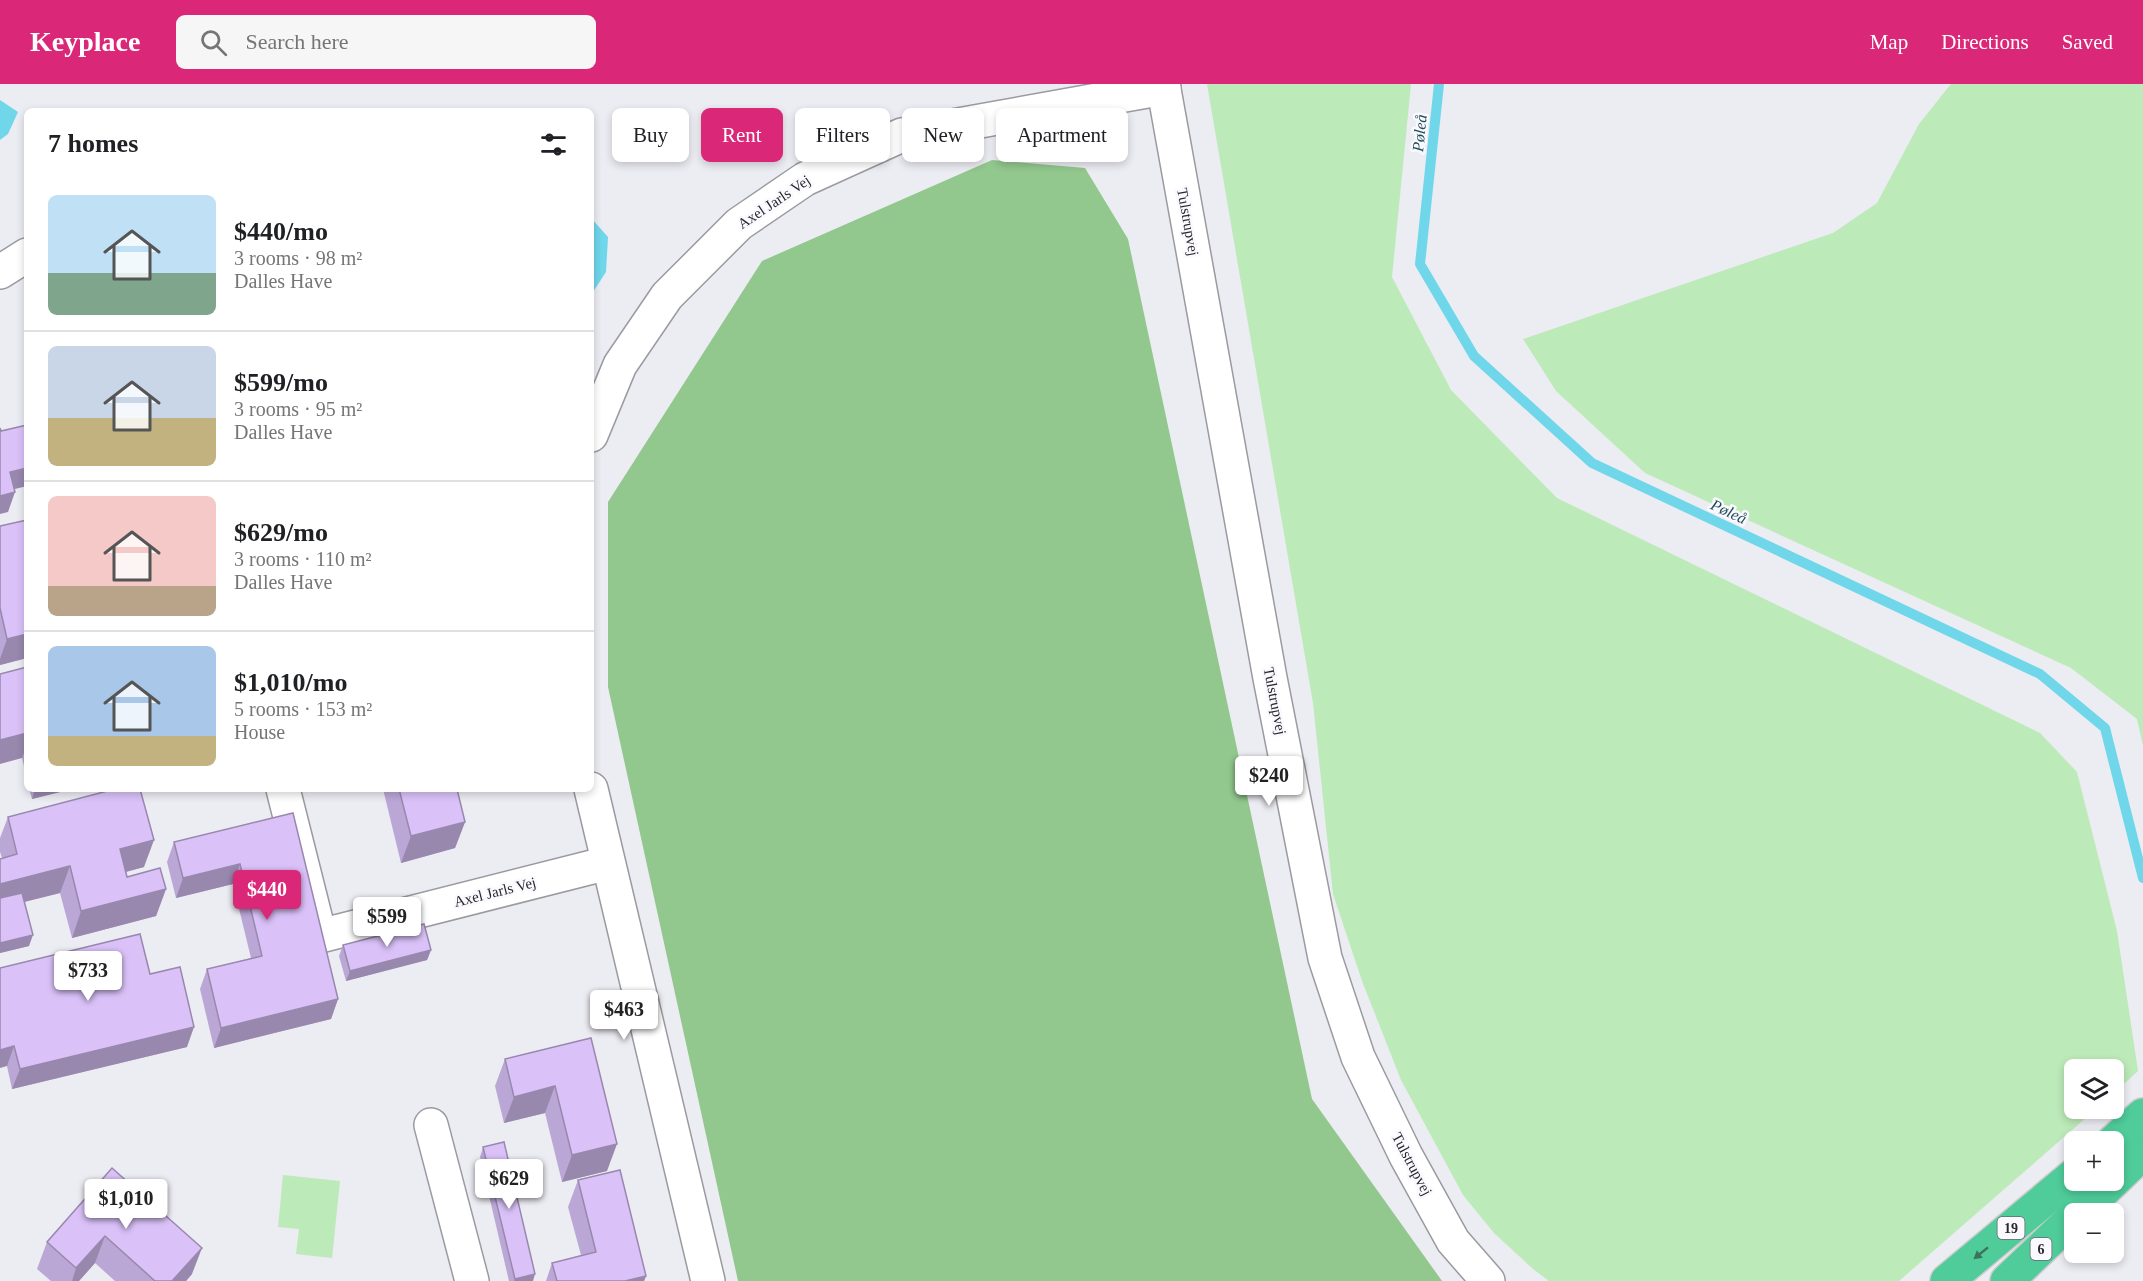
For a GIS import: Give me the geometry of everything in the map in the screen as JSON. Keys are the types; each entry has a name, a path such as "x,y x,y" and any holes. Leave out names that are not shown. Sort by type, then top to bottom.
{"highway":[{"path":"2124,1132 2143,1115"},
{"path":"2090,1203 2143,1152"},
{"name":"19","path":"1947,1281 2064,1183"},
{"name":"6","path":"2007,1281 2064,1227"}],"street":[{"name":"Axel Jarls Vej","path":"594,428 620,365 667,296 739,224 805,179 902,135 1164,86"},
{"name":"Tulstrupvej","path":"1164,86 1270,678 1325,958 1358,1057 1406,1156 1453,1241 1488,1281"},
{"path":"0,272 24,257"},
{"name":"Axel Jarls Vej","path":"284,792 320,936 608,863"},
{"path":"592,792 708,1281"},
{"path":"431,1125 472,1281"}],"green space":[{"path":"1207,84 1411,84 1392,277 1451,390 1557,498 2040,733 2077,772 2117,931 2138,1071 2124,1084 2124,1059 2064,1059 2064,1119 2085,1119 2071,1131 2064,1131 2064,1137 1899,1281 1549,1281 1494,1233 1463,1195 1401,1080 1362,981 1333,894 1313,703"},
{"path":"1951,84 2143,84 2143,746 2137,719 2071,668 1645,473 1556,391 1523,339 1833,233 1877,203 1919,124"},
{"path":"992,160 1085,168 1128,239 1312,1099 1442,1281 738,1281 608,687 608,502 762,261"},
{"path":"283,1175 340,1181 332,1258 296,1254 299,1229 278,1227"}],"water":[{"path":"0,100 18,112 8,134 0,140"},
{"path":"594,221 608,237 606,272 594,290"}],"building":[{"path":"24,426 24,469 10,472 15,492 0,496 0,428 1,431"},
{"path":"24,521 24,635 7,639 0,608 0,526"},
{"path":"24,668 24,734 0,740 0,674"},
{"path":"104,792 141,792 154,840 120,849 127,877 160,868 166,889 81,911 70,866 0,884 0,859 17,854 8,817"},
{"path":"400,792 458,792 465,822 411,836"},
{"path":"293,813 338,999 221,1028 207,969 262,956 240,864 183,878 174,842"},
{"path":"22,893 33,935 0,943 0,898"},
{"path":"424,924 431,950 350,971 343,945"},
{"path":"140,934 150,974 180,967 194,1027 20,1069 14,1046 0,1050 0,968"},
{"path":"591,1038 617,1144 572,1155 555,1086 514,1097 505,1059"},
{"path":"504,1142 535,1274 515,1279 483,1147"},
{"path":"112,1168 202,1248 172,1281 155,1281 105,1236 76,1268 47,1242"},
{"path":"620,1170 646,1276 625,1281 557,1281 552,1263 596,1252 578,1180"}],"waterway":[{"name":"Pøleå","path":"1439,84 1420,264 1474,356 1592,463 2040,674 2105,728 2143,878"}]}
